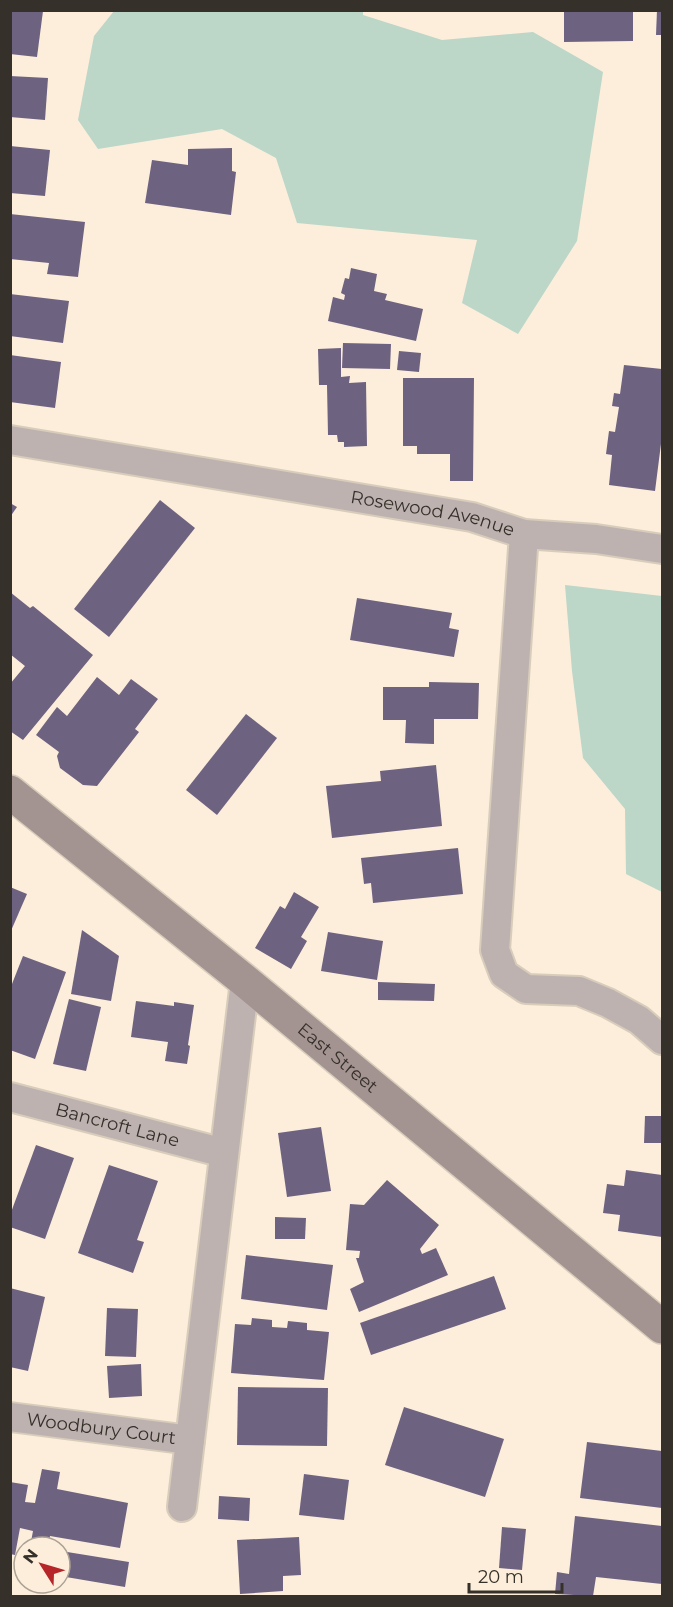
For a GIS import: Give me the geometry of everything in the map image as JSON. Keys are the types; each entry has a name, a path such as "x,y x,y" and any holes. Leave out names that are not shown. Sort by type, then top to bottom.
{"main road":[{"name":"East Street","path":"10,792 245,981 663,1327"}],"street":[{"name":"Rosewood Avenue","path":"10,440 472,517 524,534 495,950 504,974 526,988 579,991 608,1003 639,1020 663,1040"},
{"path":"524,534 596,539 663,549"},
{"path":"182,1507 245,981"},
{"name":"Bancroft Lane","path":"10,1097 224,1154"},
{"name":"Woodbury Court","path":"10,1417 190,1440"}],"green space":[{"path":"114,11 363,11 363,15 442,40 533,32 603,72 577,241 518,334 462,303 477,240 297,223 276,158 222,129 98,149 78,120 94,36"},
{"path":"565,585 662,596 662,892 626,874 625,809 583,758 572,671"}],"building":[{"path":"10,10 43,11 37,57 10,54"},
{"path":"564,10 633,10 633,41 564,42"},
{"path":"657,10 662,10 662,35 656,35"},
{"path":"10,76 48,78 45,120 10,117"},
{"path":"10,146 50,150 45,196 10,193"},
{"path":"232,148 232,171 236,172 231,215 145,203 152,160 188,165 188,149"},
{"path":"10,214 85,222 78,277 47,274 49,263 10,259"},
{"path":"351,268 377,274 374,291 387,294 385,300 423,309 416,341 328,321 333,297 344,300 345,295 341,293 345,278 349,279"},
{"path":"10,294 69,301 63,343 10,336"},
{"path":"343,343 391,344 390,369 342,368"},
{"path":"341,348 341,377 350,376 349,383 366,382 367,446 344,447 344,442 338,442 337,435 328,435 327,385 319,385 318,349"},
{"path":"399,351 421,353 419,372 397,370"},
{"path":"10,355 61,362 55,408 10,402"},
{"path":"624,365 662,369 662,436 655,491 609,485 612,455 606,454 609,431 615,432 619,407 612,406 614,393 620,394"},
{"path":"403,378 474,378 473,481 450,481 450,454 417,454 417,446 403,446"},
{"path":"160,500 195,528 109,637 74,609"},
{"path":"10,503 17,507 10,517"},
{"path":"10,592 30,608 33,606 93,655 23,740 10,731 10,684 25,666 10,654"},
{"path":"357,598 452,613 449,628 459,630 454,657 350,640"},
{"path":"97,677 119,695 131,679 158,699 135,729 139,732 97,786 83,785 60,768 57,756 59,752 36,735 57,707 67,716"},
{"path":"429,682 479,683 478,719 434,719 434,744 405,743 406,720 383,720 383,687 429,687"},
{"path":"246,714 277,738 217,815 186,790"},
{"path":"436,765 442,826 332,838 326,786 381,781 380,771"},
{"path":"458,848 463,894 373,903 371,883 364,884 361,858"},
{"path":"10,887 27,894 10,933"},
{"path":"294,892 319,907 301,937 307,941 291,969 255,948 280,906 285,909"},
{"path":"82,930 119,956 111,1001 71,994"},
{"path":"328,932 383,941 377,980 321,971"},
{"path":"23,956 66,972 35,1059 10,1050 10,989"},
{"path":"378,982 435,984 434,1001 378,1000"},
{"path":"69,999 101,1007 86,1071 53,1064"},
{"path":"136,1001 174,1006 174,1002 194,1005 187,1064 165,1061 168,1042 131,1037"},
{"path":"645,1116 662,1116 662,1143 644,1143"},
{"path":"321,1127 331,1191 287,1197 278,1133"},
{"path":"36,1145 74,1158 45,1239 10,1227 10,1215"},
{"path":"109,1165 158,1181 137,1240 144,1242 133,1273 78,1253"},
{"path":"626,1170 662,1175 662,1237 618,1231 620,1215 603,1213 607,1184 624,1186"},
{"path":"387,1180 439,1225 420,1249 422,1254 436,1248 448,1275 359,1312 350,1289 364,1282 356,1258 359,1258 360,1251 346,1250 350,1204 364,1205"},
{"path":"275,1217 306,1218 305,1239 275,1239"},
{"path":"246,1255 333,1265 327,1310 241,1299"},
{"path":"494,1276 506,1309 371,1355 360,1323"},
{"path":"10,1288 45,1297 28,1371 10,1367"},
{"path":"107,1308 138,1309 136,1357 105,1356"},
{"path":"252,1318 272,1320 272,1327 287,1328 288,1321 307,1323 307,1330 329,1332 324,1380 231,1373 235,1324 251,1325"},
{"path":"141,1364 142,1396 109,1398 107,1366"},
{"path":"238,1387 328,1388 327,1446 237,1445"},
{"path":"404,1407 504,1439 485,1497 385,1465"},
{"path":"587,1442 662,1451 662,1508 580,1498"},
{"path":"42,1469 60,1472 57,1489 128,1503 120,1548 72,1540 72,1535 32,1535 33,1531 20,1528 19,1535 12,1535 12,1554 10,1554 10,1482 28,1485 25,1502 35,1503"},
{"path":"304,1474 349,1480 344,1520 299,1515"},
{"path":"219,1496 250,1498 249,1521 218,1519"},
{"path":"575,1516 662,1526 662,1584 596,1577 593,1596 555,1594 557,1572 569,1574"},
{"path":"502,1527 526,1529 522,1570 499,1568"},
{"path":"299,1537 301,1575 283,1576 283,1591 240,1594 237,1540"},
{"path":"72,1553 129,1562 125,1587 72,1578"}]}
